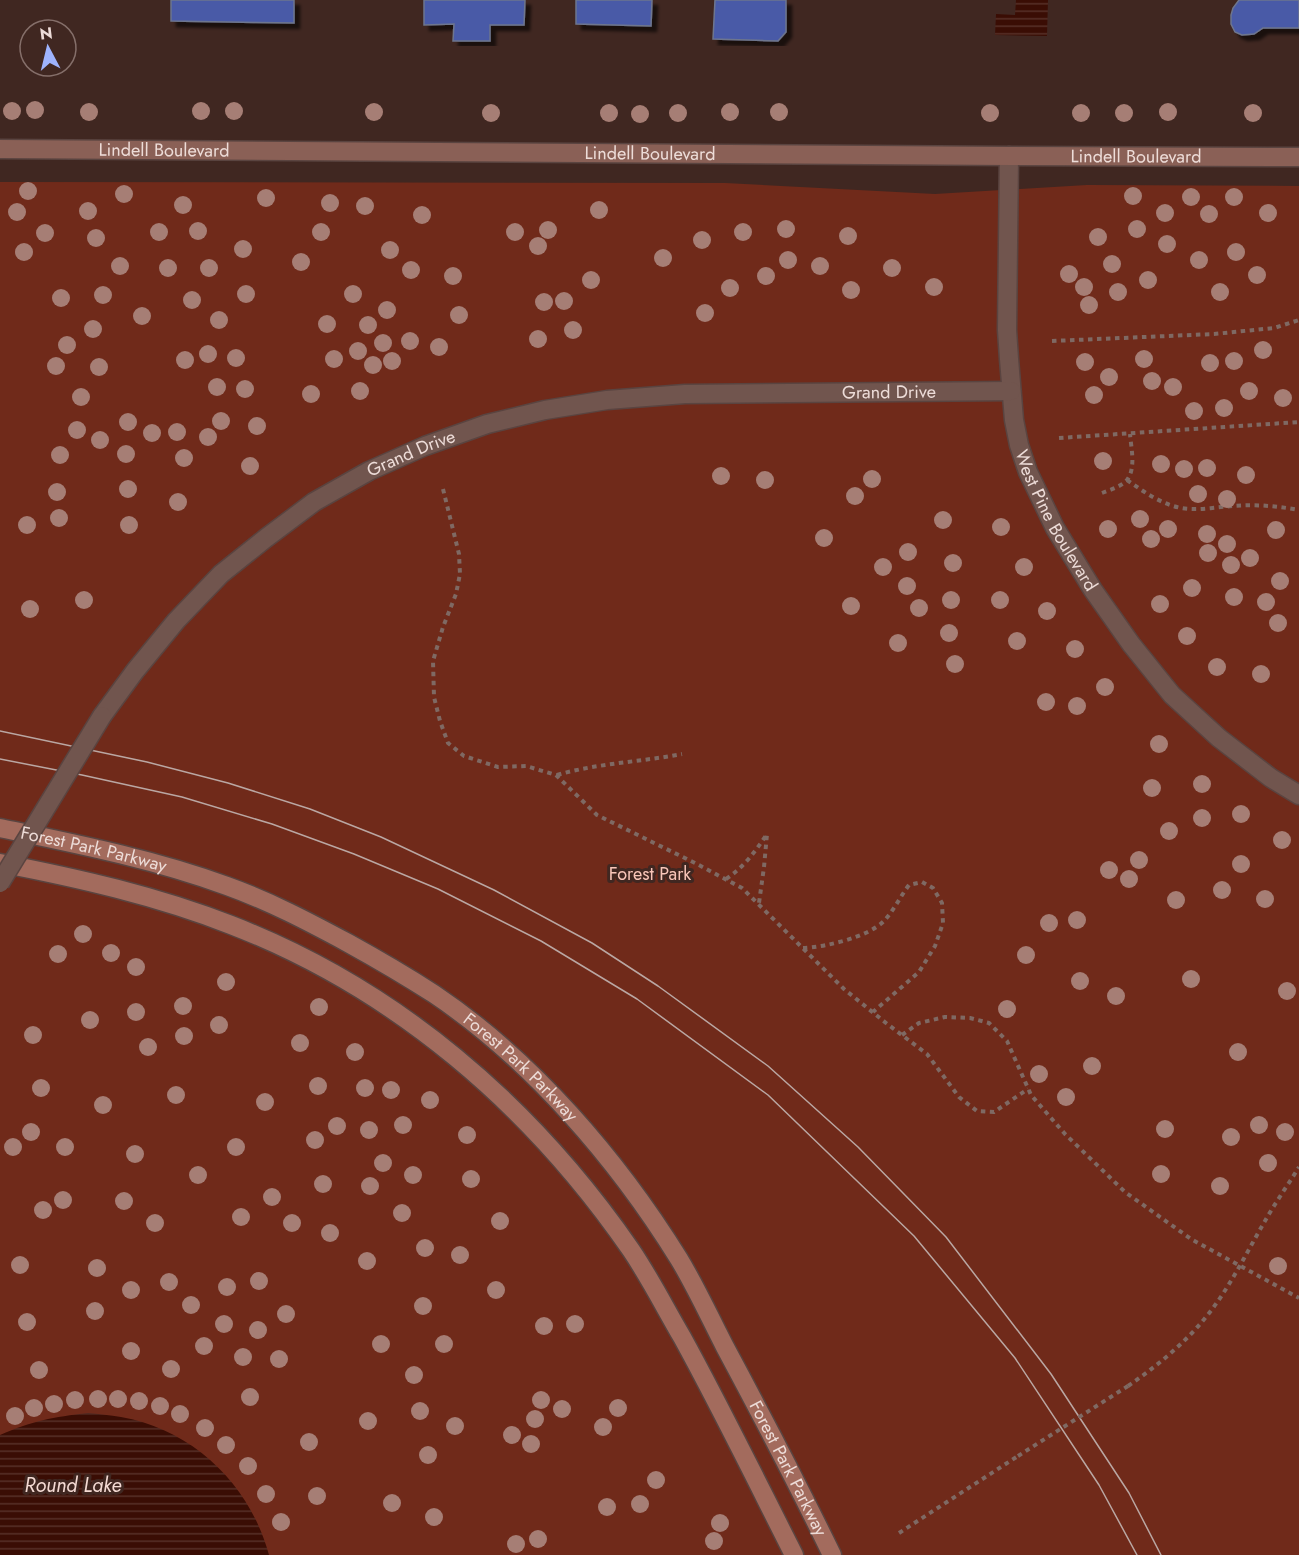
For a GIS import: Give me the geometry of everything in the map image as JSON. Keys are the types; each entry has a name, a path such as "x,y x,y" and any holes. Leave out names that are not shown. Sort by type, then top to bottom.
{"main road":[{"name":"Lindell Boulevard","path":"0,148 1299,157"},
{"name":"Forest Park Parkway","path":"0,828 87,846 169,867 229,886 280,908 390,966 436,996 509,1054 588,1133 650,1215 674,1252 768,1428 832,1555"},
{"name":"Forest Park Parkway","path":"0,863 68,876 162,901 231,925 303,957 372,995 435,1039 492,1088 539,1135 582,1184 633,1252 706,1380 794,1555"}],"street":[{"name":"West Pine Boulevard","path":"1009,156 1007,330 1011,391 1019,445 1029,472 1055,528 1094,590 1131,644 1172,694 1219,738 1271,778 1299,795"},
{"name":"Grand Drive","path":"0,883 102,716 176,621 221,574 266,538 314,502 369,471 424,446 487,424 545,410 607,400 685,394 1011,391"}],"path":[{"path":"1052,340 1214,334 1274,328 1299,320"},
{"path":"1059,438 1076,435 1130,434 1299,422"},
{"path":"1102,493 1120,485 1131,473 1130,434"},
{"path":"1127,480 1154,499 1181,508 1197,510 1257,505 1299,510"},
{"path":"443,489 459,554 460,574 456,594 443,627 434,661 434,698 448,743 464,756 498,767 526,766 556,775 597,816 742,888 844,989 927,1054 959,1097 977,1112 994,1112 1028,1089"},
{"path":"556,775 578,769 682,754"},
{"path":"726,879 752,857 767,834 759,904"},
{"path":"803,948 813,948 867,933 884,922 909,885 922,882 933,888 942,903 943,923 935,946 919,972 873,1012"},
{"path":"902,1035 920,1023 945,1017 970,1018 989,1023 1007,1041 1031,1095 1065,1134 1125,1192 1191,1239 1299,1298"},
{"path":"899,1533 1128,1386 1177,1348 1213,1309 1266,1218 1299,1167"}],"green space":[{"name":"Forest Park","path":"0,182 725,183 935,194 1087,185 1299,186 1299,1555 0,1555"}],"water":[{"path":"1016,0 1048,0 1047,36 995,35 996,14 1015,15"},
{"name":"Round Lake","path":"88,1413 121,1417 148,1424 172,1434 195,1448 233,1484 248,1506 269,1555 0,1555 0,1435 43,1420"}],"building":[{"path":"171,0 294,0 294,23 171,21"},
{"path":"424,0 525,0 524,25 490,25 490,41 453,41 454,24 424,25"},
{"path":"576,0 652,0 651,26 576,24"},
{"path":"715,0 786,0 786,32 778,41 713,39"},
{"path":"1239,0 1299,0 1299,28 1263,28 1254,34 1242,35 1235,32 1231,24 1231,15"}],"tram line":[{"path":"0,731 147,762 228,783 310,809 381,837 494,890 592,943 658,986 768,1066 858,1147 946,1237 1051,1374 1129,1493 1161,1555"},
{"path":"0,759 182,797 272,824 354,854 438,889 541,941 637,999 768,1095 914,1236 1015,1358 1099,1485 1137,1555"}]}
